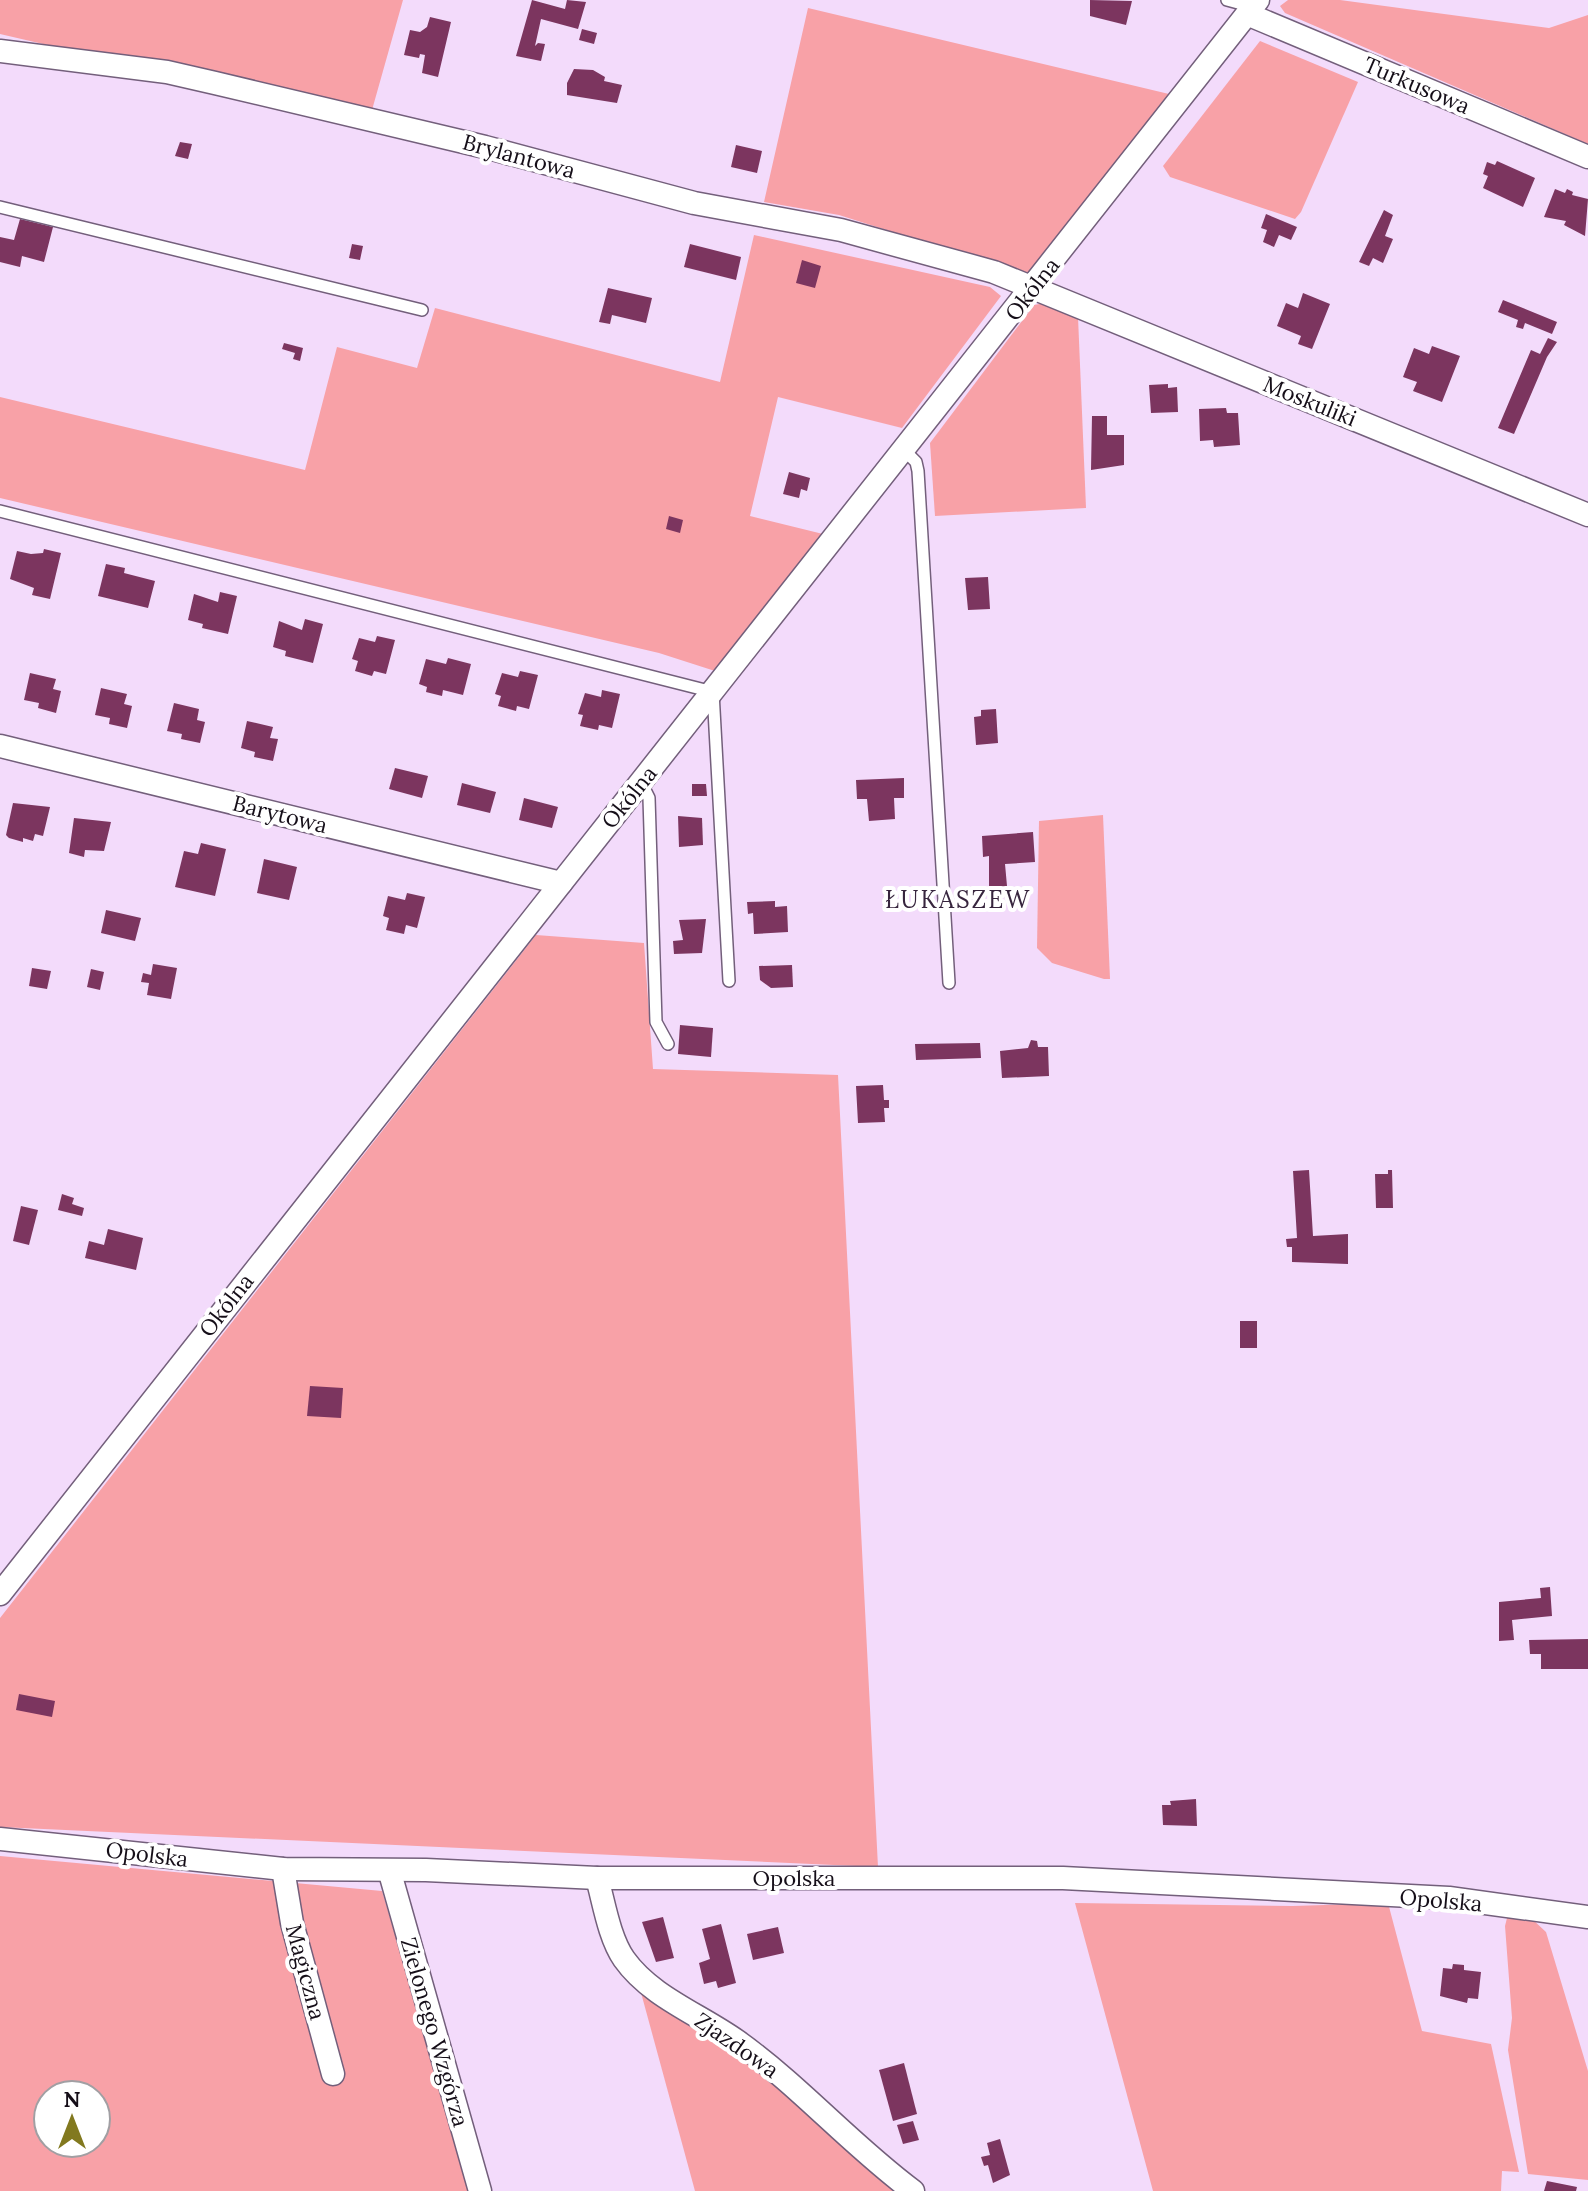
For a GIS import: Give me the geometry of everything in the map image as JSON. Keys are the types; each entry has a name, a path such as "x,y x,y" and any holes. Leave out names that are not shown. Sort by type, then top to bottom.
{"street":[{"name":"Turkusowa","path":"1252,7 1588,157"},
{"name":"Okólna","path":"0,1594 905,451 1252,7"},
{"name":"Brylantowa","path":"0,51 167,72 230,86 485,147 694,203 841,230 994,272 1032,290"},
{"name":"Moskuliki","path":"1032,290 1588,515"},
{"name":"Barytowa","path":"0,746 561,883"},
{"name":"Opolska","path":"0,1839 283,1869 390,1873 426,1870 597,1878 1063,1878 1449,1898 1588,1917"},
{"name":"Magiczna","path":"283,1869 292,1923 333,2074"},
{"name":"Zielonego Wzgórza","path":"390,1873 480,2191"},
{"name":"Zjazdowa","path":"597,1878 618,1948 625,1961 661,1994 735,2040 790,2083 913,2191"}],"lane":[{"path":"1227,0 1252,7"},
{"path":"0,207 422,310"},
{"path":"905,451 916,462 918,471 949,983"},
{"path":"0,511 713,692 729,981"},
{"path":"641,782 649,798 656,1022 668,1044"}],"shaded area":[{"path":"0,0 403,0 372,110 196,67 69,50 0,34"},
{"path":"1288,0 1340,0 1549,28 1588,15 1588,144 1285,13 1280,6"},
{"path":"808,8 1169,94 1029,275 839,215 764,202"},
{"path":"1260,41 1358,82 1301,212 1295,219 1170,177 1163,166"},
{"path":"754,235 990,287 1001,296 902,428 778,397 750,516 823,534 715,671 659,653 0,498 0,397 305,470 337,347 417,368 435,308 720,382"},
{"path":"1045,303 1078,317 1086,508 935,516 930,443 1034,305"},
{"path":"1103,815 1110,979 1052,963 1037,948 1039,821"},
{"path":"536,935 644,943 653,1069 838,1075 878,1867 0,1827 0,1618"},
{"path":"0,1856 382,1891 471,2191 0,2191"},
{"path":"1075,1903 1293,1906 1388,1903 1422,2031 1491,2044 1519,2172 1502,2171 1501,2191 1153,2191"},
{"path":"1508,1914 1531,1918 1546,1932 1588,2071 1588,2180 1528,2174 1508,2050 1512,2018 1505,1926"},
{"path":"640,1989 771,2078 897,2191 695,2191"}],"building":[{"path":"532,0 565,9 567,0 586,2 578,29 541,19 535,46 545,44 541,61 516,56"},
{"path":"1090,0 1132,1 1126,25 1090,16"},
{"path":"430,17 451,22 438,77 422,73 425,55 420,54 419,58 404,55 410,30 420,32 427,27"},
{"path":"582,29 597,33 594,44 579,40"},
{"path":"574,69 593,70 605,77 604,81 622,85 617,103 567,95 567,83"},
{"path":"180,142 192,144 188,159 175,156"},
{"path":"736,145 762,151 757,173 731,167"},
{"path":"1497,161 1535,178 1523,207 1483,188 1488,176 1483,174 1487,162 1495,165"},
{"path":"1555,189 1565,193 1567,189 1573,192 1572,195 1588,199 1585,236 1564,225 1566,221 1544,217"},
{"path":"1384,210 1393,215 1385,236 1393,239 1383,263 1373,258 1369,266 1359,262"},
{"path":"1266,214 1297,227 1291,240 1279,235 1274,247 1263,242 1267,230 1261,228"},
{"path":"20,219 53,227 44,262 22,256 20,267 0,262 0,237 14,240"},
{"path":"352,244 363,246 360,260 349,258"},
{"path":"690,244 741,257 736,280 684,267"},
{"path":"802,260 821,266 815,288 796,283"},
{"path":"608,288 652,298 646,323 612,315 610,324 599,322"},
{"path":"1303,293 1330,304 1312,349 1298,344 1301,336 1277,326 1286,303 1298,308"},
{"path":"1503,300 1557,322 1552,334 1525,323 1523,329 1516,327 1518,320 1498,312"},
{"path":"1548,338 1557,342 1547,357 1514,434 1498,428 1531,350 1540,354"},
{"path":"284,343 303,348 300,361 293,359 295,353 282,349"},
{"path":"1432,346 1460,356 1442,402 1413,391 1417,382 1403,377 1414,348 1429,354"},
{"path":"1168,384 1168,388 1177,387 1178,412 1151,413 1149,385"},
{"path":"1226,408 1227,413 1238,413 1240,445 1214,447 1213,440 1200,441 1199,409"},
{"path":"1092,416 1107,416 1107,435 1124,435 1124,465 1091,470"},
{"path":"789,472 810,478 807,491 801,489 799,498 783,494"},
{"path":"669,516 683,520 680,533 666,529"},
{"path":"44,549 61,553 50,599 32,595 34,588 10,579 17,551 31,554 43,553"},
{"path":"106,564 125,568 124,573 155,581 148,608 98,596"},
{"path":"988,577 990,609 968,610 965,578"},
{"path":"220,592 237,596 228,634 202,628 203,624 188,620 194,594 218,602"},
{"path":"305,619 323,624 313,663 285,656 286,651 273,647 279,621 302,630"},
{"path":"377,636 395,640 386,674 374,671 372,676 355,671 358,661 352,659 359,638 375,642"},
{"path":"448,658 471,664 463,695 443,690 442,696 426,692 427,687 419,684 426,659 446,664"},
{"path":"520,671 538,675 529,709 517,706 516,711 498,706 501,696 495,694 502,673 518,677"},
{"path":"30,673 56,679 53,689 61,691 56,713 38,708 39,703 24,700"},
{"path":"101,688 127,694 124,704 132,706 127,728 109,724 110,718 95,715"},
{"path":"602,690 620,694 612,728 599,725 598,730 580,726 583,715 578,714 585,693 601,697"},
{"path":"174,703 199,709 197,720 205,722 200,743 181,739 182,734 167,731"},
{"path":"996,709 998,743 976,745 974,717 981,716 981,710"},
{"path":"247,721 273,727 270,738 278,739 273,761 254,757 255,752 241,748"},
{"path":"395,768 428,776 422,798 389,789"},
{"path":"904,778 904,798 894,798 895,819 869,821 867,799 857,799 856,780"},
{"path":"462,783 496,792 490,813 457,805"},
{"path":"692,784 706,784 707,796 692,796"},
{"path":"524,798 558,807 552,828 519,820"},
{"path":"13,803 50,807 43,836 35,834 33,841 23,838 23,842 6,835"},
{"path":"678,816 702,818 703,845 679,847"},
{"path":"74,818 111,822 104,851 85,850 84,857 69,853"},
{"path":"1033,832 1035,862 1005,864 1008,897 989,898 989,856 983,857 982,836"},
{"path":"201,843 226,849 215,896 175,887 184,851 198,854"},
{"path":"264,859 297,867 289,900 257,893"},
{"path":"407,893 425,897 417,928 406,925 404,934 386,930 389,918 383,916 388,896 405,900"},
{"path":"775,901 775,907 787,906 788,932 754,934 753,913 748,914 747,902"},
{"path":"106,910 141,918 135,941 101,933"},
{"path":"706,919 702,953 674,954 673,941 683,940 679,920"},
{"path":"153,964 177,968 171,999 147,995 149,983 141,982 143,973 151,975"},
{"path":"792,965 793,987 771,988 760,980 759,966"},
{"path":"32,968 51,971 47,989 29,986"},
{"path":"91,969 104,972 100,990 87,987"},
{"path":"680,1025 713,1028 711,1057 678,1054"},
{"path":"1031,1040 1037,1041 1038,1047 1048,1047 1049,1076 1002,1078 1000,1051 1028,1048"},
{"path":"980,1043 981,1058 916,1060 915,1044"},
{"path":"883,1085 884,1100 889,1100 889,1108 884,1108 885,1122 858,1123 856,1086"},
{"path":"1309,1170 1313,1236 1348,1234 1348,1264 1292,1262 1292,1247 1287,1247 1286,1239 1297,1238 1293,1171"},
{"path":"1388,1170 1392,1170 1393,1208 1376,1208 1375,1174 1388,1174"},
{"path":"62,1194 74,1198 72,1204 84,1208 82,1216 58,1210"},
{"path":"21,1206 38,1210 29,1245 13,1241"},
{"path":"108,1229 143,1238 136,1270 85,1258 89,1241 104,1245"},
{"path":"1240,1321 1257,1321 1257,1348 1240,1348"},
{"path":"310,1386 343,1388 341,1418 307,1416"},
{"path":"1550,1587 1552,1616 1512,1620 1514,1640 1499,1641 1499,1602 1541,1598 1540,1588"},
{"path":"1588,1639 1588,1669 1541,1669 1541,1654 1530,1654 1529,1640"},
{"path":"19,1694 55,1701 52,1717 16,1710"},
{"path":"1196,1799 1197,1826 1163,1825 1162,1805 1171,1805 1170,1801"},
{"path":"663,1917 674,1958 656,1962 642,1922"},
{"path":"721,1924 736,1983 718,1988 716,1981 704,1984 699,1963 710,1959 702,1929"},
{"path":"778,1927 784,1953 753,1960 747,1934"},
{"path":"1453,1964 1464,1965 1464,1970 1481,1972 1478,1999 1468,1998 1467,2003 1440,1996 1443,1968 1452,1969"},
{"path":"904,2063 917,2114 893,2121 879,2070"},
{"path":"913,2121 919,2140 903,2144 897,2125"},
{"path":"1000,2139 1010,2175 993,2183 988,2165 984,2166 981,2157 990,2155 987,2143"},
{"path":"1547,2181 1577,2187 1576,2191 1544,2191"}],"district":[{"name":"ŁUKASZEW","path":"958,899"}]}
